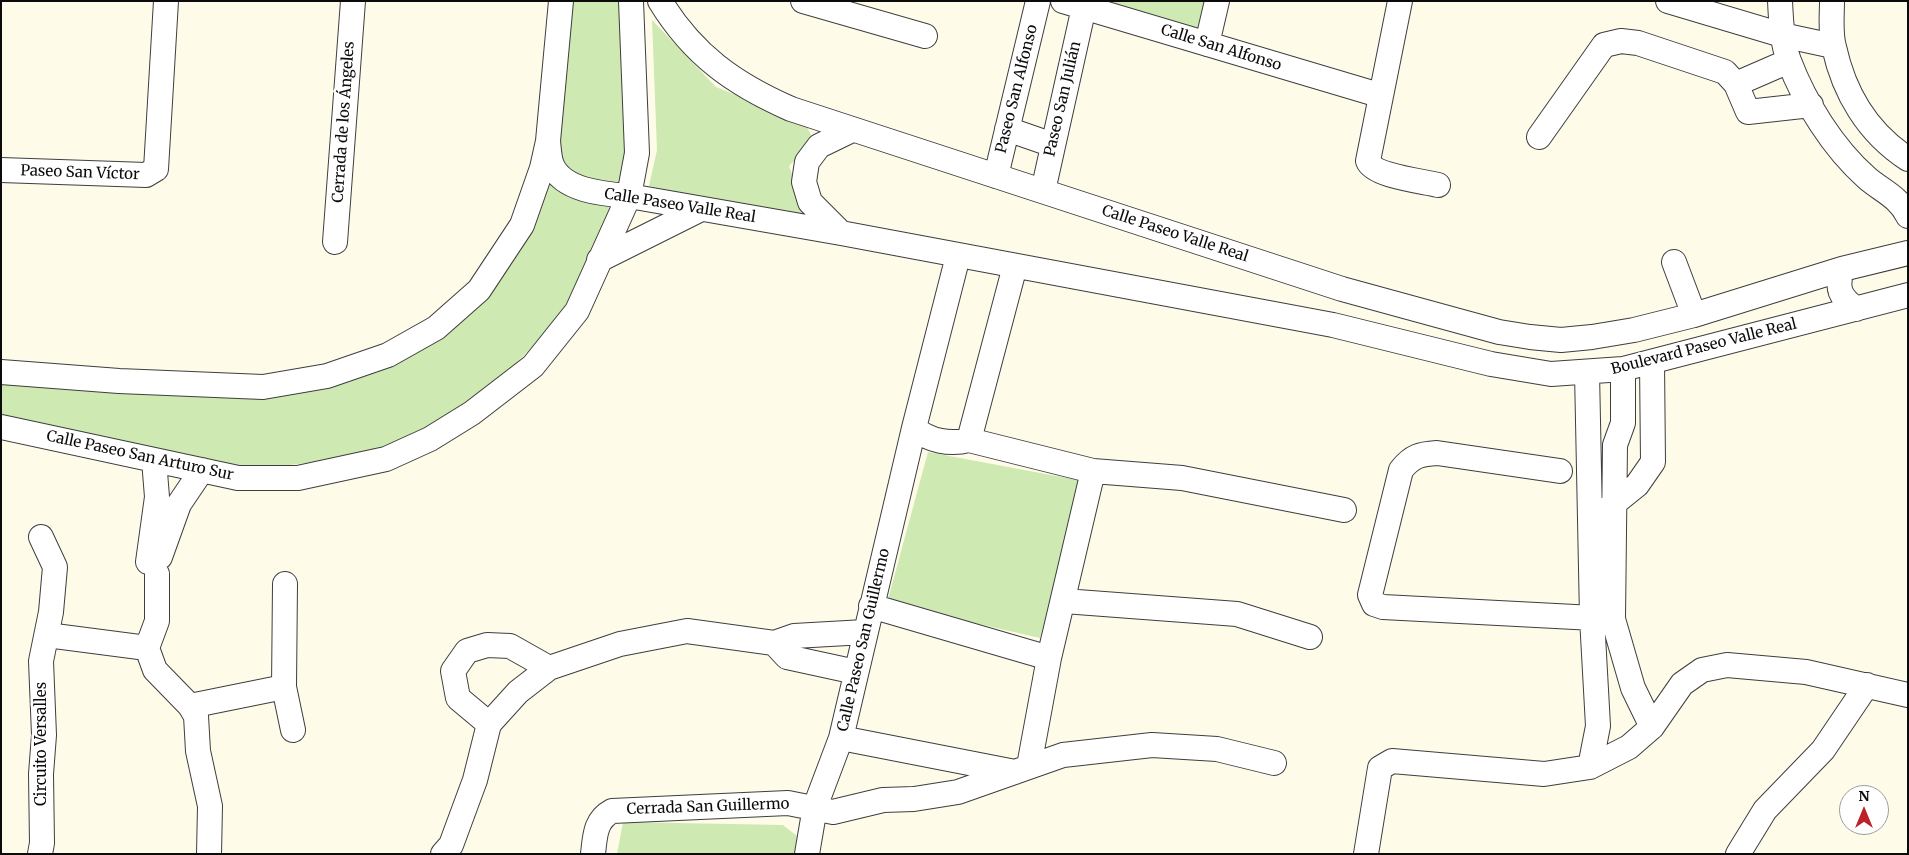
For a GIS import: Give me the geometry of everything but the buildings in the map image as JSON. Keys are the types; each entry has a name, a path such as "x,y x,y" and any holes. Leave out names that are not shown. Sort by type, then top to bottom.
{"street":[{"name":"Paseo San Víctor","path":"1,170 146,175 156,169 166,1"},
{"name":"Cerrada de los Ángeles","path":"335,242 353,1"},
{"path":"1,372 119,381 263,387 327,376 388,355 436,328 479,290 522,225 542,168 548,142 560,1"},
{"name":"Calle Paseo San Arturo Sur","path":"1,427 238,478 298,478 386,459 430,439 472,414 533,366 577,311 629,196 637,153 631,1"},
{"name":"Calle Paseo Valle Real","path":"660,1 693,47 719,70 762,96 784,106 852,130 1342,289 1499,332"},
{"path":"804,1 926,36"},
{"name":"Paseo San Alfonso","path":"996,176 1038,1"},
{"path":"1207,44 1217,1"},
{"path":"1400,1 1368,155 1370,166 1379,172 1438,185"},
{"path":"1668,1 1782,35 1833,46"},
{"path":"1780,1 1782,35 1789,61 1811,105 1832,138 1866,177 1902,203 1908,216"},
{"path":"1832,1 1833,46 1847,88 1864,119 1890,147 1908,159"},
{"name":"Calle San Alfonso","path":"1073,4 1379,95"},
{"name":"Paseo San Julián","path":"1043,191 1053,145 1073,4"},
{"path":"1539,136 1604,45 1621,41 1638,43 1725,72 1736,84 1748,112 1811,105"},
{"path":"1736,84 1789,61"},
{"path":"1007,129 1053,145"},
{"path":"841,233 810,202 804,182 807,162 819,146 852,130"},
{"name":"Calle Paseo Valle Real","path":"548,142 552,166 569,183 596,193 629,196 841,233 1333,325 1418,346"},
{"path":"599,260 701,209"},
{"path":"1883,259 1906,235 1908,224"},
{"path":"1491,364 1492,347 1499,332 1530,338 1561,340 1592,338 1634,330 1694,315 1842,269 1908,253"},
{"name":"Calle Paseo San Guillermo","path":"816,807 841,738 914,428 958,256"},
{"path":"1674,262 1694,315"},
{"path":"969,440 1015,266"},
{"path":"1842,269 1838,290 1843,299 1856,309"},
{"path":"1333,325 1342,289"},
{"name":"Boulevard Paseo Valle Real","path":"1418,346 1491,364 1544,374 1623,369 1908,295"},
{"path":"1418,346 1434,332 1427,312"},
{"path":"1590,520 1615,504 1637,485 1654,462 1652,362"},
{"path":"1590,767 1598,726 1603,618 1615,504 1615,445 1623,423 1623,369"},
{"path":"1587,372 1590,520 1603,618 1652,727"},
{"path":"914,428 924,436 935,440 961,442 969,440 1093,471 1182,478 1344,510"},
{"path":"1560,471 1437,453 1420,454 1410,459 1401,470 1370,596 1374,604 1383,607 1603,618"},
{"path":"154,460 157,621 147,648 155,670 190,706 196,716 198,750 210,806 209,854"},
{"path":"156,555 179,504 202,470"},
{"path":"1022,769 1037,723 1049,658 1064,601 1093,471"},
{"path":"156,497 179,504"},
{"name":"Circuito Versalles","path":"40,854 42,843 41,774 44,735 41,661 51,612 55,567 41,537"},
{"path":"285,584 284,687 293,730"},
{"path":"1064,601 1236,614 1310,637"},
{"path":"871,606 1049,658"},
{"path":"443,854 450,845 475,780 489,724 518,692 549,668 620,644 687,631 774,643 794,636 865,632"},
{"path":"46,635 147,648"},
{"path":"774,643 787,657 856,672"},
{"path":"489,724 458,698 453,671 467,652 487,645 510,646 549,668"},
{"path":"1366,854 1380,768 1386,763 1392,761 1544,774 1590,767 1629,747 1652,727 1682,684 1702,670 1727,665 1806,672 1908,695"},
{"path":"1633,688 1652,691 1682,684"},
{"path":"1738,854 1765,810 1822,750 1867,685"},
{"path":"190,706 284,687"},
{"path":"1037,723 1063,755"},
{"path":"1598,726 1604,736 1613,742 1629,747"},
{"path":"841,738 1022,769"},
{"path":"806,854 816,807 833,812 883,800 958,792 1063,755 1152,745 1217,749 1274,763"},
{"name":"Cerrada San Guillermo","path":"593,854 596,828 603,816 612,811 769,803 816,807"}],"green space":[{"path":"571,1 627,1 630,157 619,208 571,308 469,410 379,454 241,471 1,420 1,375 327,382 470,307 559,158"},
{"path":"1090,1 1211,1 1205,30"},
{"path":"652,20 716,87 805,123 814,141 789,166 810,223 649,186 657,150"},
{"path":"928,452 1083,481 1040,638 887,603"},
{"path":"623,822 783,825 797,836 794,854 617,854"}]}
